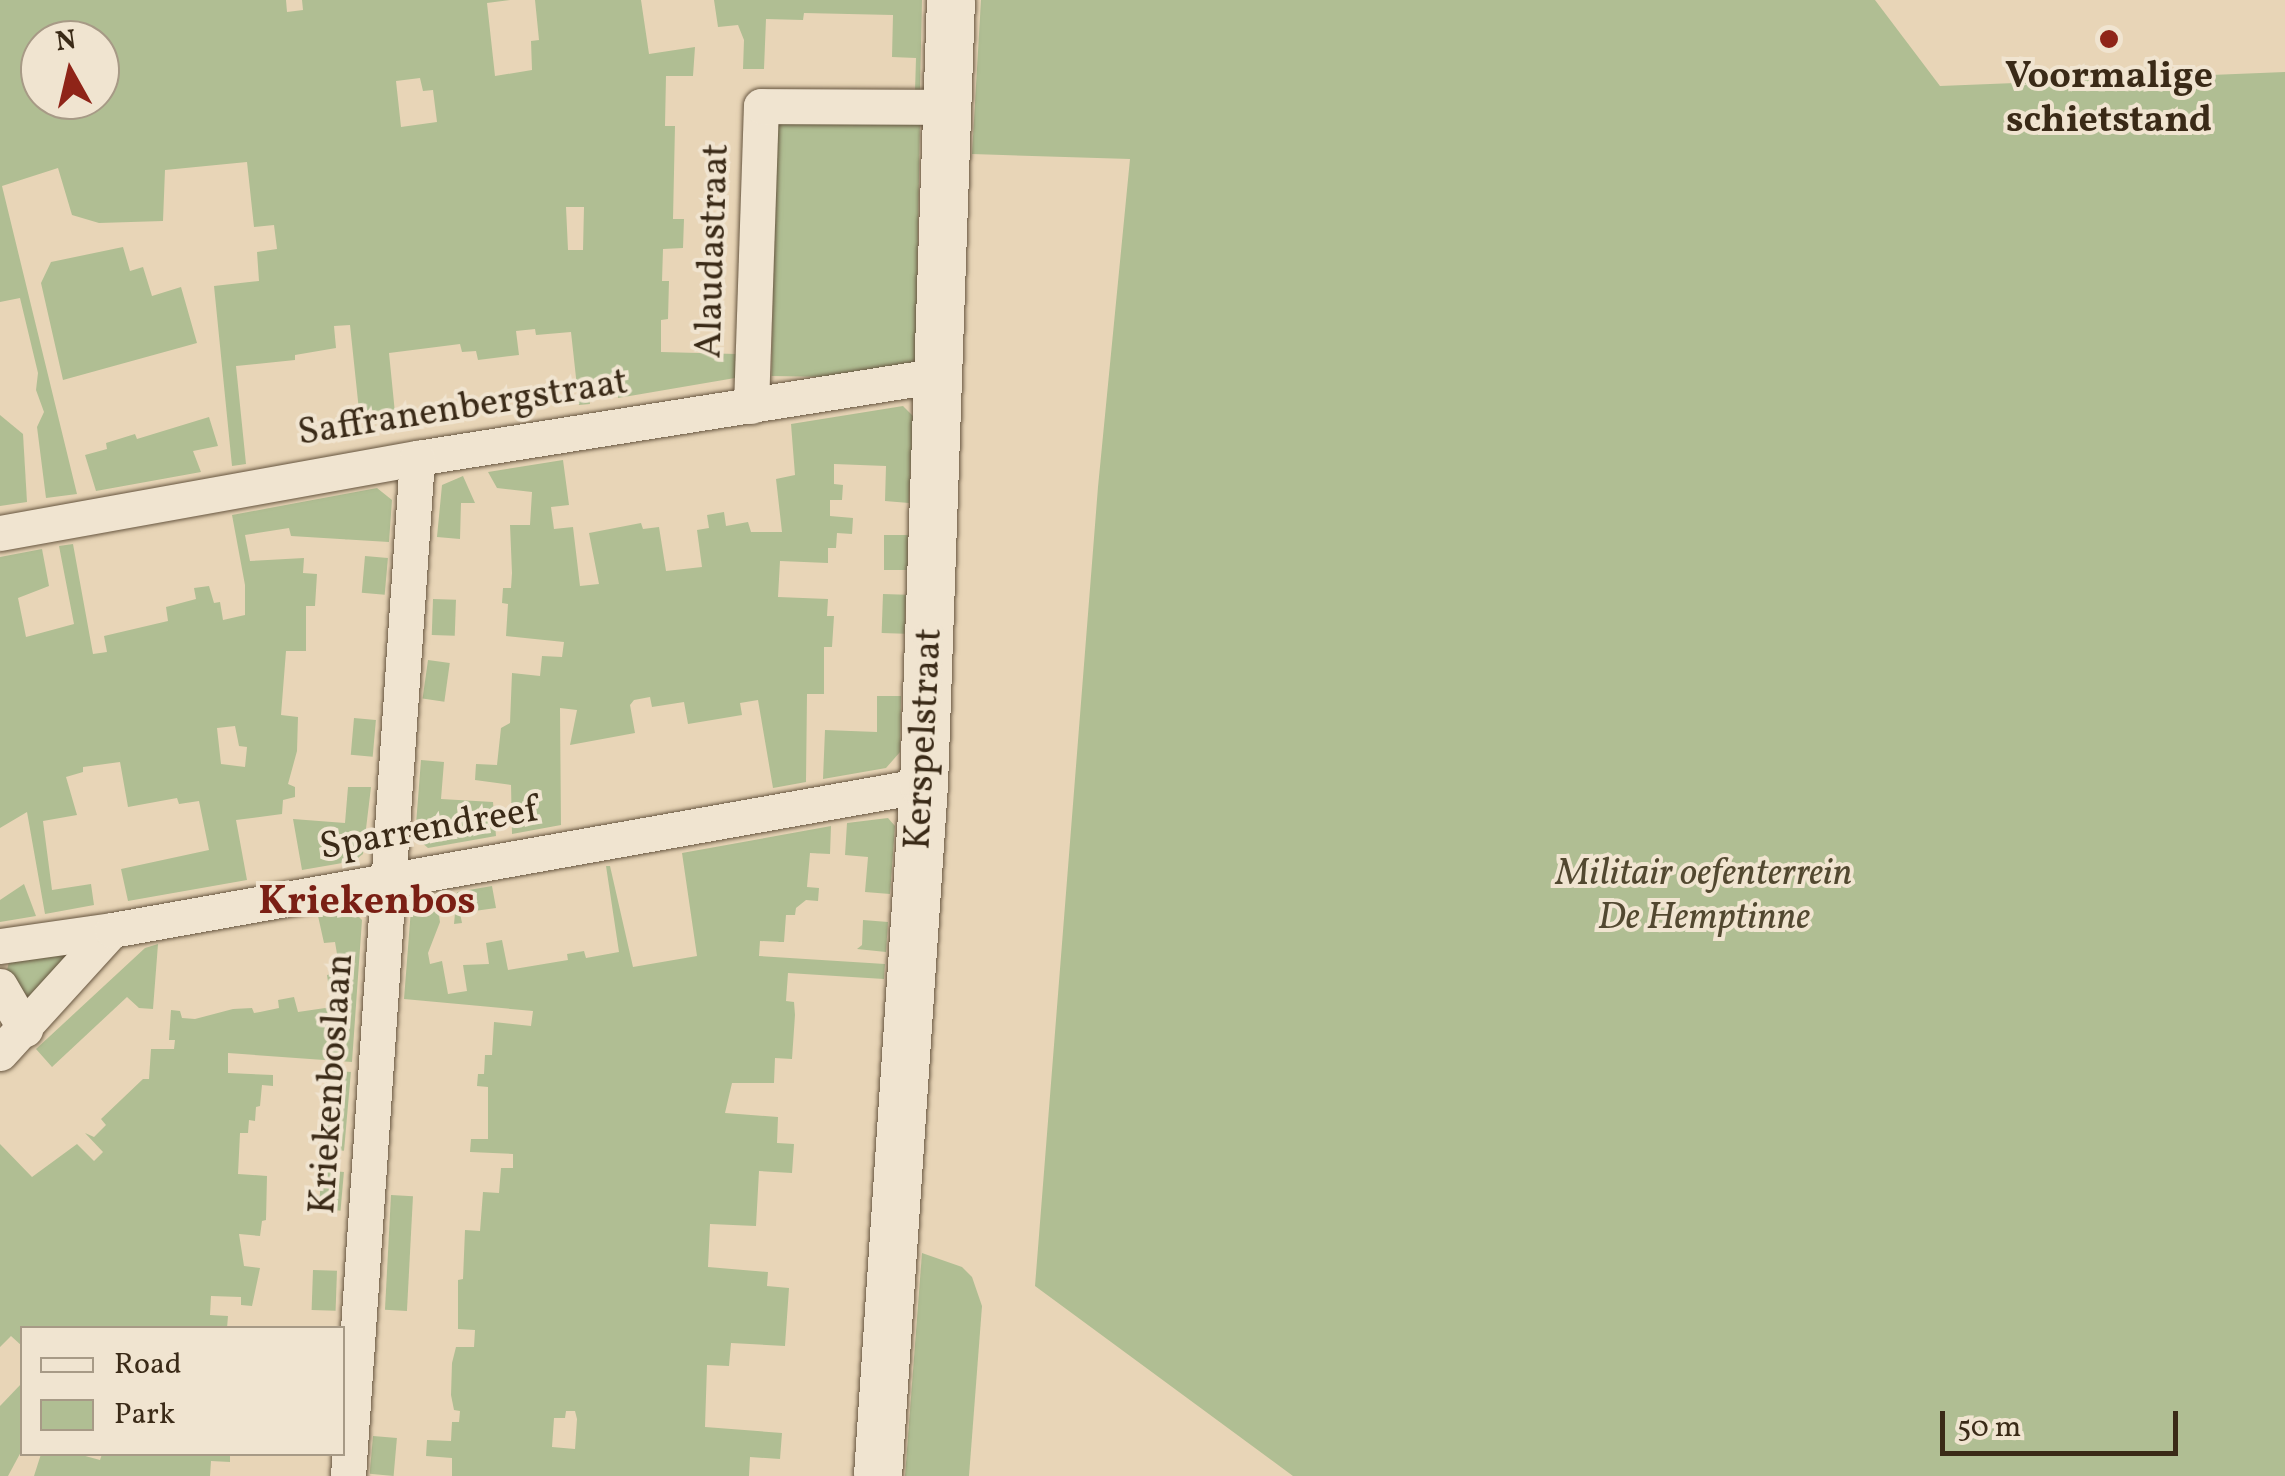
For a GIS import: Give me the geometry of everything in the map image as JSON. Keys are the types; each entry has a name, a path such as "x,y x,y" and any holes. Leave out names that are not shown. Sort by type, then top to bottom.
{"street":[{"name":"Kerspelstraat","path":"878,1476 924,785 950,0"},
{"name":"Alaudastraat","path":"751,406 761,106 948,107"},
{"name":"Saffranenbergstraat","path":"0,534 417,458 940,376"},
{"name":"Kriekenboslaan","path":"348,1476 417,458"},
{"name":"Sparrendreef","path":"0,946 112,930 924,785"},
{"path":"12,1041 112,930"},
{"path":"0,986 12,1041"}],"green space":[{"path":"0,0 286,0 287,12 303,10 302,0 510,0 487,3 495,76 532,70 531,41 539,40 535,0 641,0 649,54 695,47 693,76 666,76 665,126 675,126 673,219 684,219 683,248 663,249 662,281 669,281 668,319 661,320 661,352 736,354 735,378 618,398 615,377 587,382 590,404 579,405 571,332 536,335 535,329 516,331 519,355 478,360 476,351 462,352 460,344 389,353 395,413 360,420 350,325 334,326 336,348 295,355 295,360 236,366 246,464 232,466 214,286 259,281 257,252 277,249 274,225 254,227 247,162 165,170 163,221 99,223 72,215 58,168 2,186 77,494 46,498 37,427 44,412 36,390 38,373 20,298 0,302","holes":["420,78 423,91 433,90 437,122 401,127 396,81","566,207 584,207 583,250 568,250"]},
{"path":"714,0 922,0 920,90 915,91 916,58 892,57 893,15 804,13 803,20 766,19 764,69 743,69 744,40 738,25 718,27"},
{"name":"Militair oefenterrein De Hemptinne","path":"981,0 1875,0 1940,86 2285,72 2285,1476 1293,1476 1035,1286 1098,487 1130,159 972,154"},
{"path":"776,119 920,122 915,378 772,376"},
{"path":"123,247 130,271 143,267 152,296 181,287 197,343 63,380 41,283 51,262"},
{"path":"903,406 913,416 909,503 885,501 886,466 834,464 834,484 843,485 842,500 830,500 830,516 853,518 852,534 837,533 836,548 828,548 828,563 780,561 778,597 828,599 827,616 834,616 832,647 824,647 824,694 807,694 806,782 773,788 758,700 740,703 742,715 688,724 684,702 652,707 650,697 634,700 630,705 635,733 570,745 577,710 560,708 561,825 512,834 511,785 475,780 476,764 497,765 501,728 510,723 512,673 540,676 542,656 562,657 564,642 506,636 508,604 502,603 503,588 511,588 510,525 530,525 532,492 497,488 488,472 563,460 569,505 551,507 554,529 573,527 580,586 599,584 589,533 641,523 643,529 659,527 666,571 702,567 697,530 709,528 707,515 724,512 726,526 748,522 751,532 782,532 776,479 795,475 791,424"},
{"path":"0,415 23,434 27,502 0,506"},
{"path":"209,417 218,446 193,451 201,472 96,491 85,455 135,434 137,439"},
{"path":"463,476 475,503 461,503 460,539 437,537 442,485"},
{"path":"377,488 392,500 389,542 291,536 289,528 245,535 250,561 304,558 303,573 317,574 315,606 306,606 306,651 286,651 281,715 298,717 297,751 288,784 295,787 295,797 283,800 282,814 236,820 247,880 128,901 121,869 209,850 199,801 179,804 177,798 128,807 120,762 83,767 83,772 66,777 77,815 43,821 52,890 91,884 94,905 45,914 27,812 0,828 0,557 42,549 49,586 18,598 26,637 74,624 59,546 73,544 93,654 107,652 104,636 168,621 166,607 196,599 194,588 209,586 214,603 220,602 223,620 245,615 245,585 232,515","holes":["235,726 239,746 247,747 245,767 221,764 217,728"]},
{"path":"884,535 908,535 908,570 884,570"},
{"path":"365,556 388,558 385,595 362,593"},
{"path":"883,594 906,595 905,634 882,633"},
{"path":"433,599 456,600 455,636 432,635"},
{"path":"428,660 450,663 444,702 423,699"},
{"path":"877,696 901,696 900,752 886,768 823,779 825,730 877,732"},
{"path":"354,718 376,720 373,757 351,755"},
{"path":"421,760 444,762 441,799 493,802 496,836 428,848 415,837"},
{"path":"348,787 371,787 363,854 354,861 302,870 293,819 345,823"},
{"path":"888,818 895,826 890,894 865,892 868,857 845,855 847,823"},
{"path":"831,826 830,854 810,853 807,887 819,888 818,901 806,900 796,908 795,915 786,915 784,942 760,941 759,956 885,964 884,979 788,973 786,1001 794,1002 795,1015 792,1059 775,1058 774,1083 732,1083 725,1113 778,1117 777,1143 794,1144 792,1173 759,1171 756,1226 710,1224 708,1267 768,1272 767,1286 789,1288 785,1346 731,1343 729,1366 707,1365 705,1427 782,1433 780,1459 750,1457 749,1476 452,1476 452,1458 426,1456 427,1440 451,1441 452,1422 459,1422 460,1411 454,1410 451,1395 452,1363 456,1347 474,1347 475,1330 458,1329 458,1280 463,1279 465,1230 480,1231 483,1192 499,1193 501,1168 513,1168 513,1154 470,1152 471,1139 488,1139 488,1087 477,1086 478,1074 484,1074 485,1055 492,1055 494,1022 531,1026 533,1011 404,999 411,909 421,898 436,896 440,922 428,953 430,964 442,961 448,994 467,991 463,965 489,964 486,943 502,940 508,970 568,960 567,954 584,951 586,958 619,952 606,866 610,866 633,967 697,956 682,853","holes":["566,1411 575,1411 575,1449 552,1447 554,1418 565,1418"]},
{"path":"24,884 36,916 0,922 0,900"},
{"path":"492,886 496,908 460,913 462,923 454,924 457,892"},
{"path":"352,910 362,920 352,1062 228,1053 228,1073 273,1075 273,1086 262,1085 255,1121 249,1120 248,1133 240,1133 238,1174 267,1176 266,1220 262,1221 260,1236 239,1234 244,1266 260,1268 252,1306 241,1305 241,1297 211,1296 210,1315 228,1316 227,1326 20,1326 20,1344 11,1336 0,1347 0,1144 32,1177 77,1144 94,1161 103,1152 85,1133 94,1137 106,1125 101,1119 143,1079 149,1079 151,1049 174,1049 175,1040 169,1040 171,1010 180,1011 182,1018 195,1019 233,1009 252,1008 254,1013 279,1008 278,1000 294,997 298,1012 332,1007 327,975 340,972 335,942 324,943 318,916"},
{"path":"863,920 888,922 886,952 857,949 862,945"},
{"path":"158,944 153,1009 139,1008 127,997 52,1067 36,1049 145,948"},
{"path":"70,953 35,996 27,996 7,970 9,962"},
{"path":"327,1070 351,1072 344,1151 320,1149"},
{"path":"322,1170 344,1172 341,1211 319,1209"},
{"path":"391,1195 413,1196 407,1311 385,1310"},
{"path":"922,1253 962,1267 972,1277 982,1306 969,1476 905,1476"},
{"path":"313,1270 337,1271 336,1311 312,1310"},
{"path":"20,1385 20,1454 8,1476 0,1476 0,1406"},
{"path":"373,1436 397,1438 394,1476 370,1474"},
{"path":"40,1456 85,1456 100,1460 101,1456 230,1456 230,1462 211,1461 210,1476 34,1476"}],"place":[{"name":"Voormalige schietstand","path":"2109,39"}],"district":[{"name":"Kriekenbos","path":"367,903"}]}
